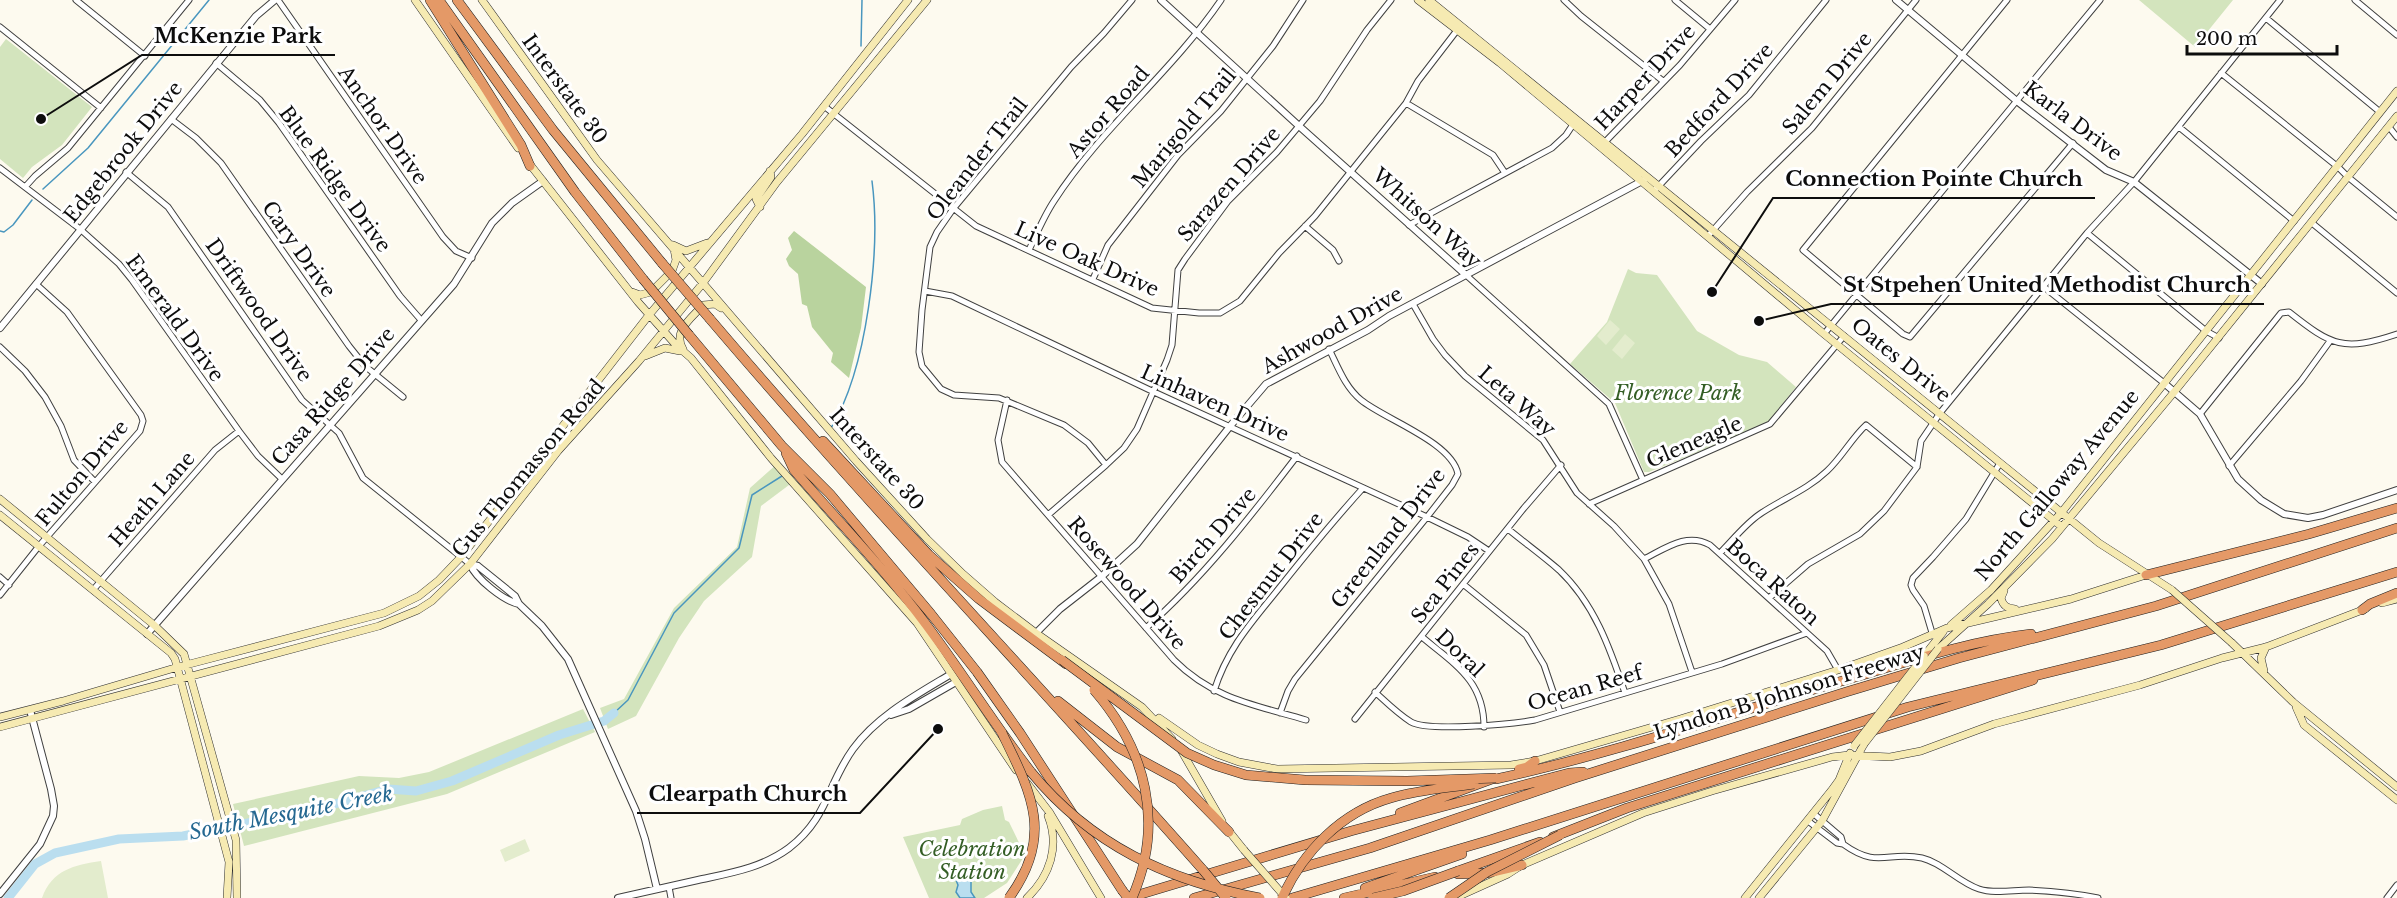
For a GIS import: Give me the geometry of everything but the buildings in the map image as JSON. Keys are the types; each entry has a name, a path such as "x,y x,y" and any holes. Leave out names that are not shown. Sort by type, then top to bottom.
{"highway":[{"path":"430,0 520,145 530,166"},
{"path":"439,0 575,192 643,279 782,446 830,494 977,672 1127,896"},
{"path":"457,0 553,129 775,395 924,563 1033,680 1226,898"},
{"path":"775,395 828,446 929,555 979,599 1107,691 1182,749 1214,765 1246,775 1305,780 1496,779"},
{"path":"782,446 794,470 888,576 924,621 953,671 1048,794 1076,821 1136,858 1172,872 1260,898"},
{"path":"2146,576 2309,534 2397,508"},
{"name":"Lyndon B Johnson Freeway","path":"1194,898 1370,848 1597,771 1846,692 2156,606 2397,528"},
{"path":"1292,898 1490,840 1908,707 2161,645 2397,572"},
{"path":"2362,610 2370,604 2397,593"},
{"path":"1282,898 1290,880 1320,840 1370,805 1400,796 1508,777 1567,762 1896,663 1988,640 2060,631"},
{"path":"1062,660 1094,690 1111,711 1128,737 1145,786 1148,842 1143,866 1127,896"},
{"path":"1373,898 1413,887 1560,835 1627,808 2006,690 2051,673"},
{"path":"1033,680 1091,729 1117,747 1178,780 1229,832"},
{"path":"1002,734 1029,790 1035,825 1034,840 1026,871 1010,898"},
{"path":"1366,827 1379,820 1527,767 1535,761"},
{"path":"1127,896 1366,827 1569,773 1597,771"},
{"path":"1449,898 1487,872 1560,835"},
{"path":"1337,898 1470,851 1490,840"},
{"path":"1344,898 1432,877 1488,873 1522,865"}],"main road":[{"path":"416,0 530,166 629,291 708,378 771,458 901,604 953,671 956,682 1019,774 1042,802 1101,898"},
{"name":"Interstate 30","path":"482,0 590,152 856,461 927,539 963,574 1036,633 1142,707 1162,727 1185,756 1229,832 1286,898"},
{"name":"Gus Thomasson Road","path":"0,717 188,664 384,613 413,599 439,580 461,557 649,315 824,106 908,0"},
{"name":"Gus Thomasson Road","path":"0,727 379,626 418,610 442,593 470,564 558,451 639,361 703,283 777,182 927,0"},
{"name":"Oates Drive","path":"1419,0 1831,325 2099,543 2146,576 2172,590 2244,652 2293,702 2397,787"},
{"name":"Oates Drive","path":"1429,0 1461,24 1575,122"},
{"path":"901,9 912,18"},
{"name":"North Galloway Avenue","path":"1759,898 1822,821 1854,755 1854,746 1947,628 1991,590 2061,513 2397,91"},
{"name":"North Galloway Avenue","path":"1745,898 1814,814 1854,755 1924,666 1931,651 2008,584 2062,527 2312,224 2397,116"},
{"path":"760,207 756,199 771,177 770,171"},
{"name":"Oates Drive","path":"1711,232 1837,345 2062,527"},
{"path":"672,246 686,251 699,248 712,241"},
{"path":"629,291 640,295 651,292 672,271 676,260 672,246"},
{"path":"683,352 678,336 703,305 715,304 726,310"},
{"path":"639,361 660,348 672,348 683,352"},
{"path":"2121,438 2128,446"},
{"path":"0,500 181,648 188,664 236,840 237,898"},
{"path":"0,515 171,654 178,667 225,843 229,862 227,898"},
{"name":"Lyndon B Johnson Freeway","path":"1142,707 1198,745 1239,762 1259,766 1294,770 1511,765 1535,761 1680,719 1838,670 1966,622 2109,589 2146,576"},
{"path":"2008,584 2001,598 2003,604 2008,608 2029,608"},
{"path":"413,599 418,610"},
{"path":"1455,898 1522,865 1643,813 1712,791 1832,757 1854,755 1890,757 1921,751 1994,724 2140,685 2266,647 2397,599"},
{"path":"353,622 356,632"},
{"path":"1920,641 1926,642 1931,651"},
{"path":"2266,647 2260,658 2261,665 2270,681"},
{"path":"99,689 102,699"},
{"name":"Oates Drive","path":"2293,702 2304,724 2397,800"},
{"path":"201,754 212,754"},
{"path":"1832,757 1841,761 1845,768"},
{"path":"2364,773 2371,766"},
{"path":"1027,898 1047,872 1053,852 1052,830 1042,802"}],"street":[{"path":"76,0 145,56"},
{"name":"Edgebrook Drive","path":"0,328 256,15 276,0"},
{"name":"Anchor Drive","path":"276,0 443,237 456,251 471,258"},
{"name":"Oleander Trail","path":"1107,465 1077,433 1007,400 954,395 941,389 930,379 922,366 919,352 930,247 953,209 1071,67 1132,0"},
{"name":"Whitson Way","path":"1161,0 1609,404 1643,480"},
{"name":"Astor Road","path":"1029,250 1054,200 1221,0"},
{"name":"Marigold Trail","path":"1093,279 1108,245 1178,155 1221,111 1273,46 1303,0"},
{"name":"Sarazen Drive","path":"1048,515 1107,465 1124,448 1137,429 1172,345 1178,270 1185,259 1228,201 1277,152 1320,101 1367,30 1391,0"},
{"path":"1564,0 1663,81"},
{"path":"1675,0 1710,29"},
{"name":"Harper Drive","path":"1602,144 1663,81 1735,0"},
{"name":"Bedford Drive","path":"1657,188 1749,95 1826,0"},
{"name":"Karla Drive","path":"1896,0 2018,102 2073,142 2106,170 2134,182 2262,284"},
{"name":"Salem Drive","path":"1711,232 1812,128 1916,0"},
{"path":"2007,0 1803,250 1902,334 1910,337 2073,142"},
{"path":"1824,334 2100,0"},
{"path":"1769,598 1808,564 1860,534 1884,512 1917,467 1921,441 1940,413 2087,233 2134,182 2280,0"},
{"path":"2355,0 2397,35"},
{"path":"25,187 68,148 145,56 187,1"},
{"path":"2266,18 2380,112"},
{"name":"Live Oak Drive","path":"824,106 976,226 1152,308 1220,313 1240,301 1351,172 1406,103 1418,81 1461,24"},
{"path":"0,27 101,108"},
{"name":"Blue Ridge Drive","path":"216,63 260,100 279,123 400,296 421,320"},
{"path":"2221,74 2338,166 2397,217"},
{"path":"1406,103 1493,155 1505,173"},
{"name":"Cary Drive","path":"171,119 196,138 221,163 349,346 365,366 403,397"},
{"name":"Harper Drive","path":"1409,225 1552,148 1566,135 1575,122"},
{"path":"2179,127 2294,221"},
{"path":"2389,127 2397,137"},
{"name":"Emerald Drive","path":"0,168 80,229 118,264 132,280 258,456 282,479"},
{"name":"Driftwood Drive","path":"126,172 168,207 302,400 339,433 363,478 470,564 478,566 515,596 519,604 542,626 568,659 642,827 657,889"},
{"name":"Ashwood Drive","path":"1036,633 1067,603 1129,552 1266,384 1645,179"},
{"name":"Casa Ridge Drive","path":"147,634 454,284 483,234 492,223 512,203 543,181"},
{"path":"2312,224 2397,293"},
{"path":"1305,226 1334,250 1339,261"},
{"path":"2087,233 2206,331 2219,338"},
{"name":"Fulton Drive","path":"0,595 39,546 140,431 143,421 72,318 36,284"},
{"path":"2044,287 2175,391 2200,414 2229,467 2238,479 2261,500 2295,517 2323,515 2397,490"},
{"name":"Linhaven Drive","path":"925,291 952,296 1154,392 1231,425 1427,517 1468,537 1489,551"},
{"name":"Leta Way","path":"1413,304 1445,355 1465,376 1543,440 1577,493 1628,540 1644,559 1669,604 1692,672"},
{"path":"2200,414 2281,313 2289,312 2320,336 2343,344 2368,343 2397,334"},
{"name":"Gleneagle","path":"1589,504 1770,424 1844,336"},
{"path":"2229,467 2301,381 2330,341"},
{"path":"0,346 25,371 45,397 61,426 74,460 95,482"},
{"name":"Greenland Drive","path":"1280,713 1295,679 1457,477 1455,464 1424,436 1362,400 1344,380 1329,349"},
{"name":"Rosewood Drive","path":"1007,400 997,445 1002,462 1146,628 1191,676 1214,691 1306,720"},
{"path":"1720,553 1758,515 1799,492 1827,471 1866,425 1917,467"},
{"name":"Heath Lane","path":"93,590 215,450 239,431"},
{"name":"Birch Drive","path":"1146,628 1191,584 1297,456"},
{"path":"1933,636 1924,606 1914,594 1911,581 1966,519 2000,463"},
{"name":"Sea Pines","path":"1355,719 1561,465"},
{"name":"Chestnut Drive","path":"1214,691 1225,660 1239,639 1327,528 1363,488"},
{"path":"1508,529 1560,571 1587,605 1611,652 1625,693"},
{"name":"Boca Raton","path":"1644,559 1689,539 1700,540 1720,553 1827,651 1838,670"},
{"path":"0,577 9,585"},
{"path":"1463,584 1526,635 1544,664 1560,712"},
{"name":"Ocean Reef","path":"1375,692 1413,723 1484,727 1526,722 1722,664 1807,633"},
{"name":"Doral","path":"1422,637 1455,664 1475,687 1482,703 1484,727"},
{"path":"618,898 754,866 789,848 806,832 822,811 853,749 870,730 904,702 953,671"},
{"path":"888,717 909,709 956,682"},
{"path":"0,894 40,844 53,816 51,789 30,710"},
{"path":"1814,814 1841,837 1843,844"},
{"path":"1808,821 1837,843 1843,844 1854,852 1870,858 1923,858 1979,889 2049,891 2098,898"},
{"path":"2386,898 2397,885"},
{"path":"669,886 671,898"},
{"path":"2015,890 2015,898"}],"green space":[{"path":"2139,0 2233,0 2195,47"},
{"path":"6,39 92,107 62,145 32,167 23,178 0,159 0,47"},
{"path":"794,231 866,287 861,328 849,378 831,362 833,353 812,327 807,306 802,304 798,274 789,266 786,259 792,250 788,238"},
{"name":"Florence Park","path":"1628,269 1636,273 1657,275 1697,331 1739,355 1767,362 1796,387 1770,420 1764,425 1649,472 1644,472 1615,403 1570,364 1607,322"},
{"path":"1610,320 1620,329 1606,345 1597,336"},
{"path":"1625,334 1635,343 1622,359 1612,350"},
{"path":"777,464 793,482 761,506 752,557 704,601 679,638 636,716 608,729 600,708 624,699 674,608 737,547 750,488"},
{"path":"583,709 595,732 447,794 244,846 233,804 359,776 399,778 429,772"},
{"name":"Celebration Station","path":"1002,806 1005,820 1009,822 1025,855 1007,883 984,898 929,898 903,837 960,825 962,819 983,810"},
{"path":"525,839 530,851 505,862 500,850"},
{"path":"101,861 108,898 42,898 52,881 65,870"}],"water":[{"path":"964,875 971,882 971,892 975,898 960,898 956,892 958,885 956,880"}],"waterway":[{"path":"43,189 88,148 209,0"},
{"path":"861,46 862,0"},
{"path":"831,428 854,374 868,308 874,240 872,181"},
{"path":"0,231 4,232 13,225 32,200"},
{"path":"614,713 628,700 674,613 739,548 752,495 782,476"},
{"name":"South Mesquite Creek","path":"8,898 35,864 55,853 119,839 183,836 317,809 388,789 416,791 452,781 559,735 604,721 614,713"}],"place":[{"name":"McKenzie Park","path":"41,119"},
{"name":"Connection Pointe Church","path":"1712,292"},
{"name":"St Stpehen United Methodist Church","path":"1759,321"},
{"name":"Clearpath Church","path":"938,729"}]}
